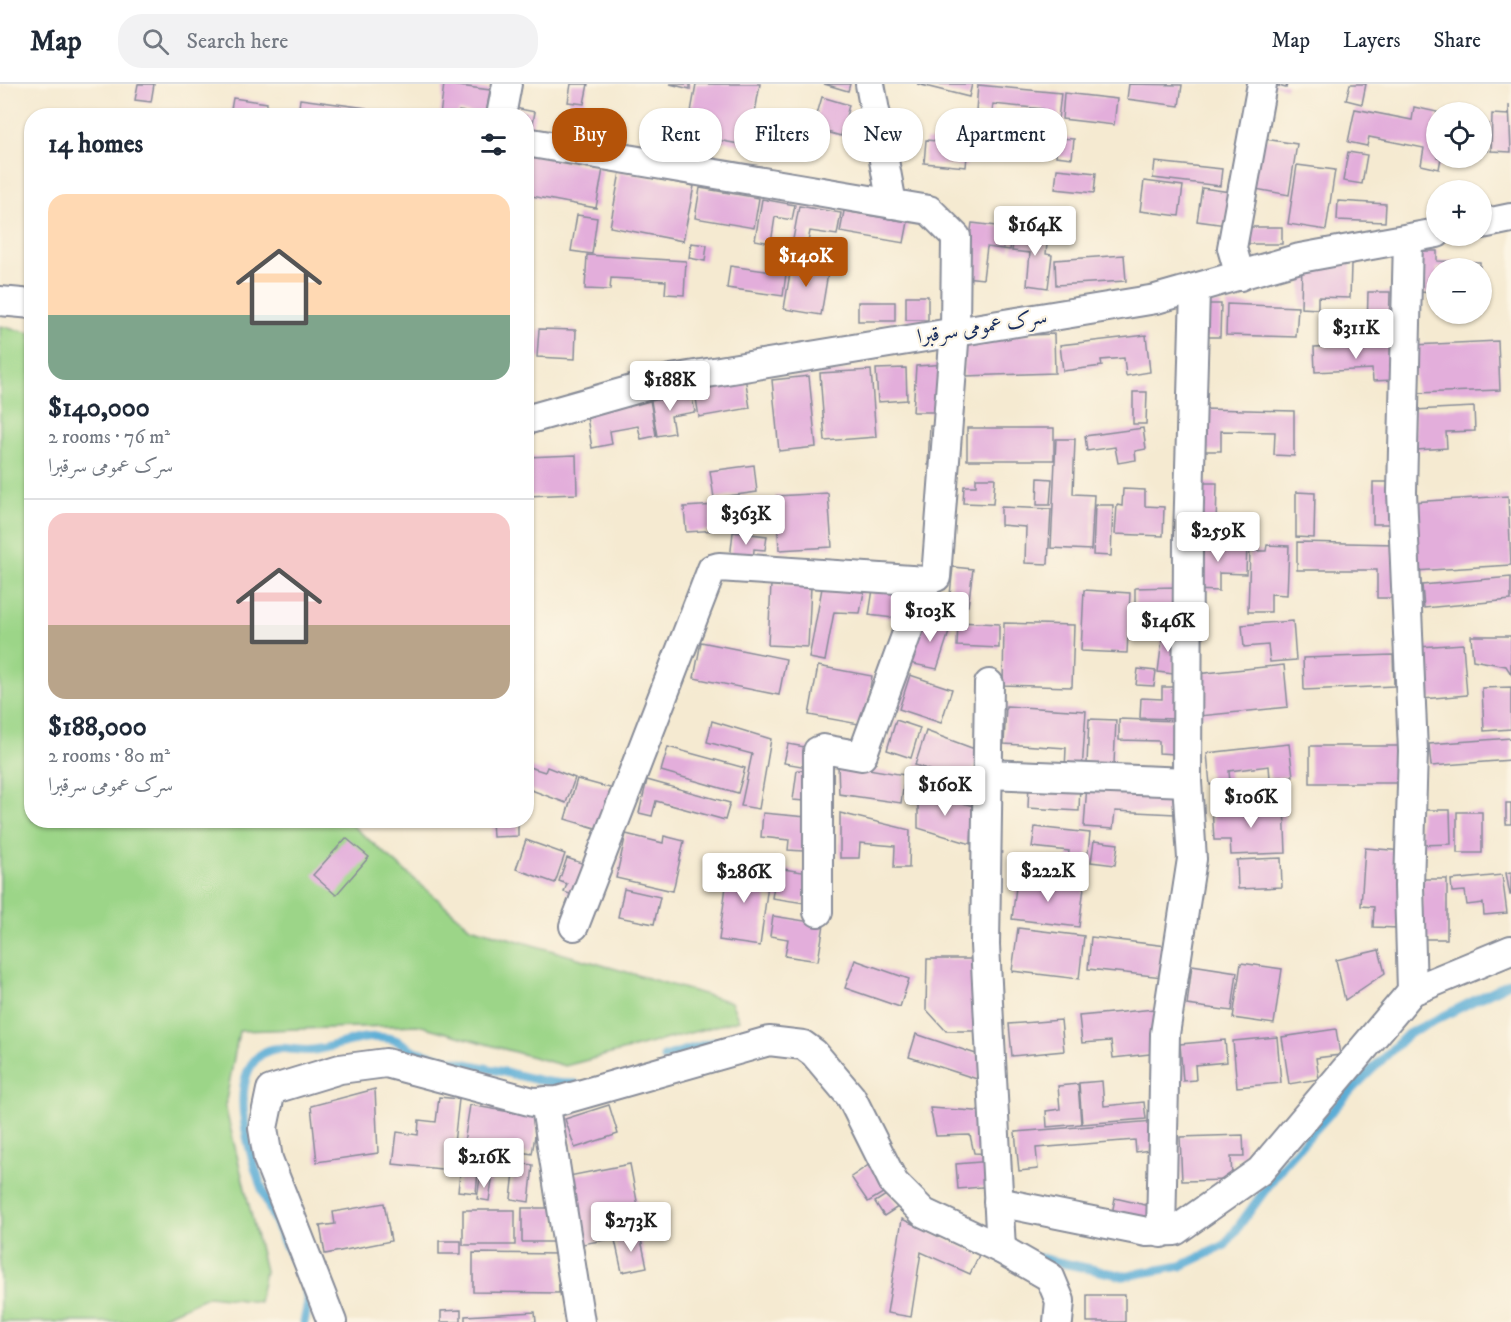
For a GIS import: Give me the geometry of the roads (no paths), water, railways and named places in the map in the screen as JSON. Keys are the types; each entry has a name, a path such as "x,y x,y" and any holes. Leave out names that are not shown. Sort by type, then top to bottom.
{"street":[{"path":"502,108 507,84"},
{"path":"870,84 892,204"},
{"path":"1240,276 1232,248 1262,84"},
{"path":"534,143 929,210 956,237 955,330 939,568 936,577 926,581 719,567 711,569 574,926"},
{"path":"1492,222 1511,218"},
{"name":"سرک عمومی سرقبرا","path":"534,418 671,379 955,330 1156,299 1195,290 1300,258 1426,235"},
{"path":"1408,239 1402,492 1413,751 1409,886 1412,991"},
{"path":"1161,1233 1165,1034 1192,859 1188,782 1188,538 1195,290"},
{"path":"0,301 24,303"},
{"path":"818,912 818,751 823,749 862,756 926,581"},
{"path":"989,684 985,945 1001,1249"},
{"path":"987,774 1188,782"},
{"path":"998,1202 1147,1232 1175,1231 1260,1170 1412,991 1511,950"},
{"path":"332,1322 268,1159 263,1128 265,1109 271,1090 340,1069 386,1063 533,1102 558,1101 769,1041 803,1045 814,1053 851,1098 894,1182 924,1213 1001,1249 1050,1278 1060,1301 1058,1322"},
{"path":"545,1101 580,1322"}],"waterway":[{"path":"1039,1258 1124,1276 1181,1266 1225,1245 1284,1164 1354,1087 1408,1034 1511,982"},
{"path":"295,1263 261,1187 251,1154 245,1121 243,1092 250,1068 265,1052 277,1048 314,1050 364,1038 385,1038 395,1040 415,1051 438,1057 542,1081 575,1084"},
{"path":"664,1057 714,1042"},
{"path":"304,1322 308,1303 305,1286"}]}
